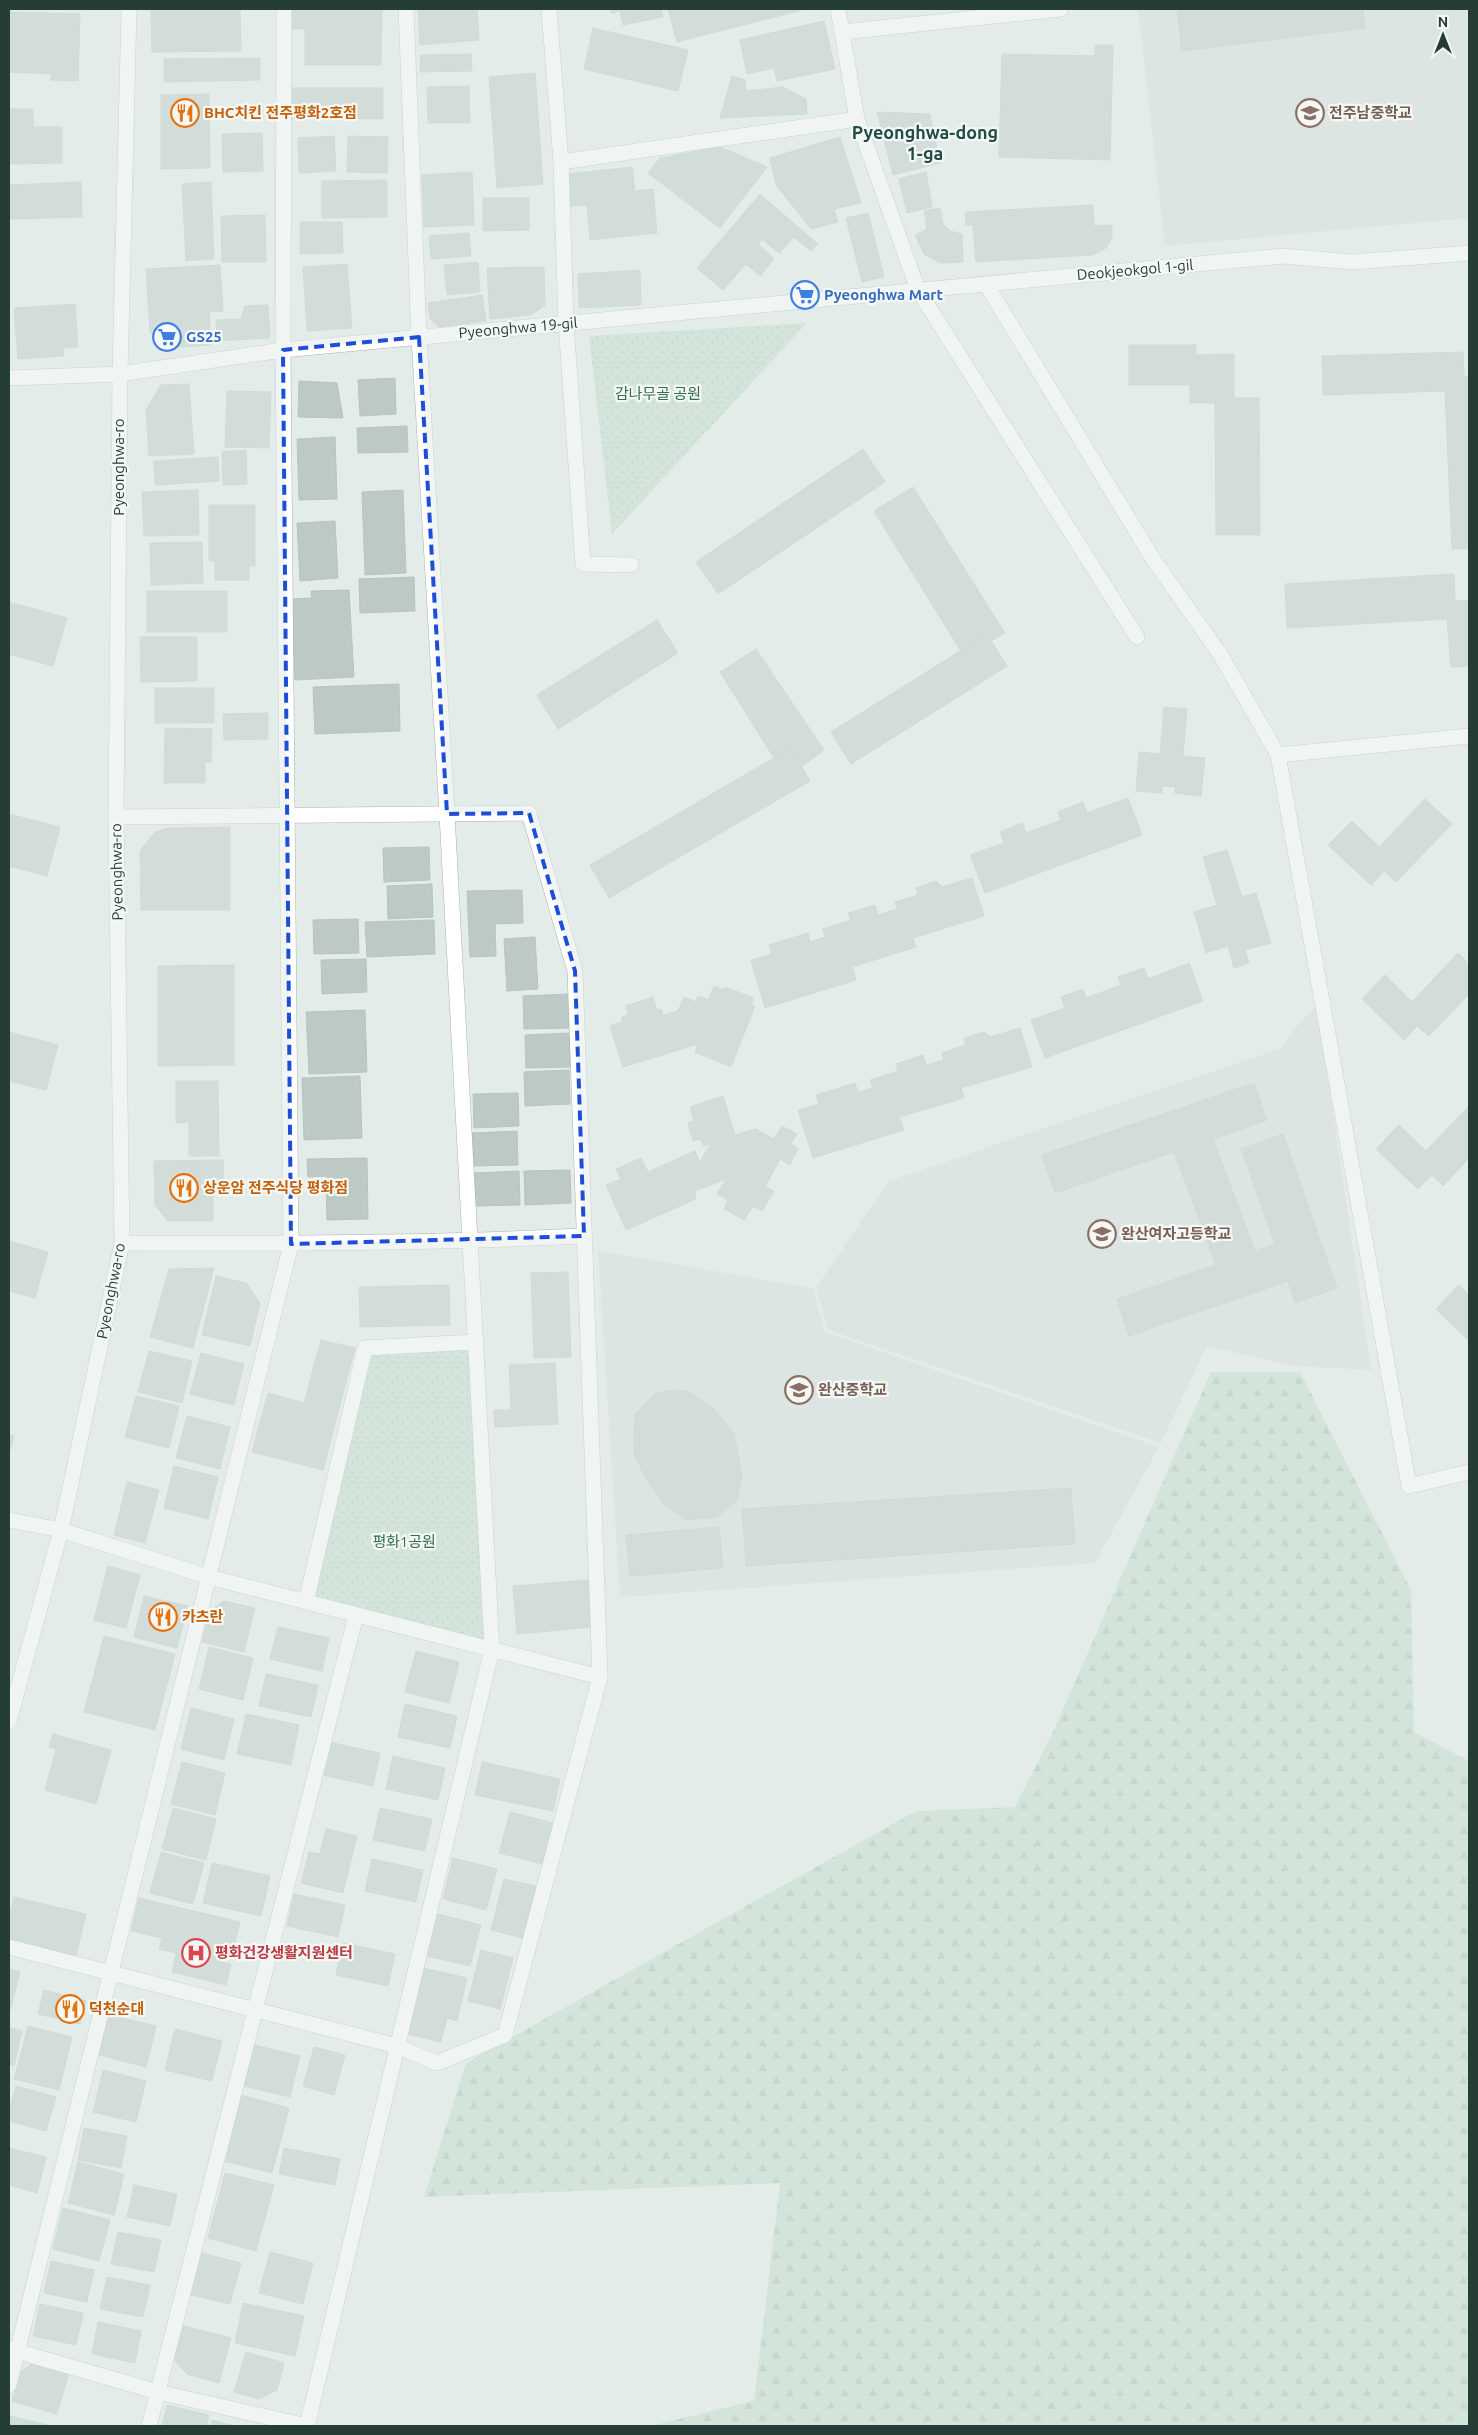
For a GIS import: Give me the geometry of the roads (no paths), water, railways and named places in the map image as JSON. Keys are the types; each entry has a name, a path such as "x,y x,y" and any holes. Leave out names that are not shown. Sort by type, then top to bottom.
{"street":[{"name":"Pyeonghwa-ro","path":"9,1722 61,1530 122,1244 116,817 120,374 129,9"},
{"path":"9,2384 13,2350 112,1974 291,1244 283,350 284,9"},
{"path":"13,2350 158,2392 307,2426 492,1649 420,337 406,9"},
{"path":"548,9 561,162 566,323 583,564 631,565"},
{"path":"838,9 857,119 918,290 1136,637"},
{"path":"842,32 1061,9"},
{"path":"561,162 857,119"},
{"name":"Deokjeokgol 1-gil","path":"918,290 1283,256 1352,262 1469,253"},
{"path":"986,284 1153,559 1220,654 1278,755 1409,1486 1469,1472"},
{"name":"Pyeonghwa 19-gil","path":"9,378 120,374 283,350 918,290"},
{"path":"1278,755 1469,736"},
{"path":"9,1947 397,2046 437,2063 504,2035 600,1677 575,971 529,813 116,817"},
{"path":"122,1244 469,1241 584,1236"},
{"path":"306,1602 365,1348 474,1342"},
{"path":"9,1520 61,1530 209,1577 600,1677"},
{"path":"149,2426 356,1615"}],"place":[{"name":"BHC치킨 전주평화2호점","path":"185,113"},
{"name":"전주남중학교","path":"1310,113"},
{"name":"Pyeonghwa Mart","path":"805,295"},
{"name":"GS25","path":"167,337"},
{"name":"상운암 전주식당 평화점","path":"184,1188"},
{"name":"완산여자고등학교","path":"1102,1234"},
{"name":"완산중학교","path":"799,1390"},
{"name":"카츠란","path":"163,1617"},
{"name":"평화건강생활지원센터","path":"196,1953"},
{"name":"덕천순대","path":"70,2009"}],"district":[{"name":"Pyeonghwa-dong 1-ga","path":"925,143"}],"park label":[{"name":"감나무골 공원","path":"658,394"},
{"name":"평화1공원","path":"404,1542"}]}
